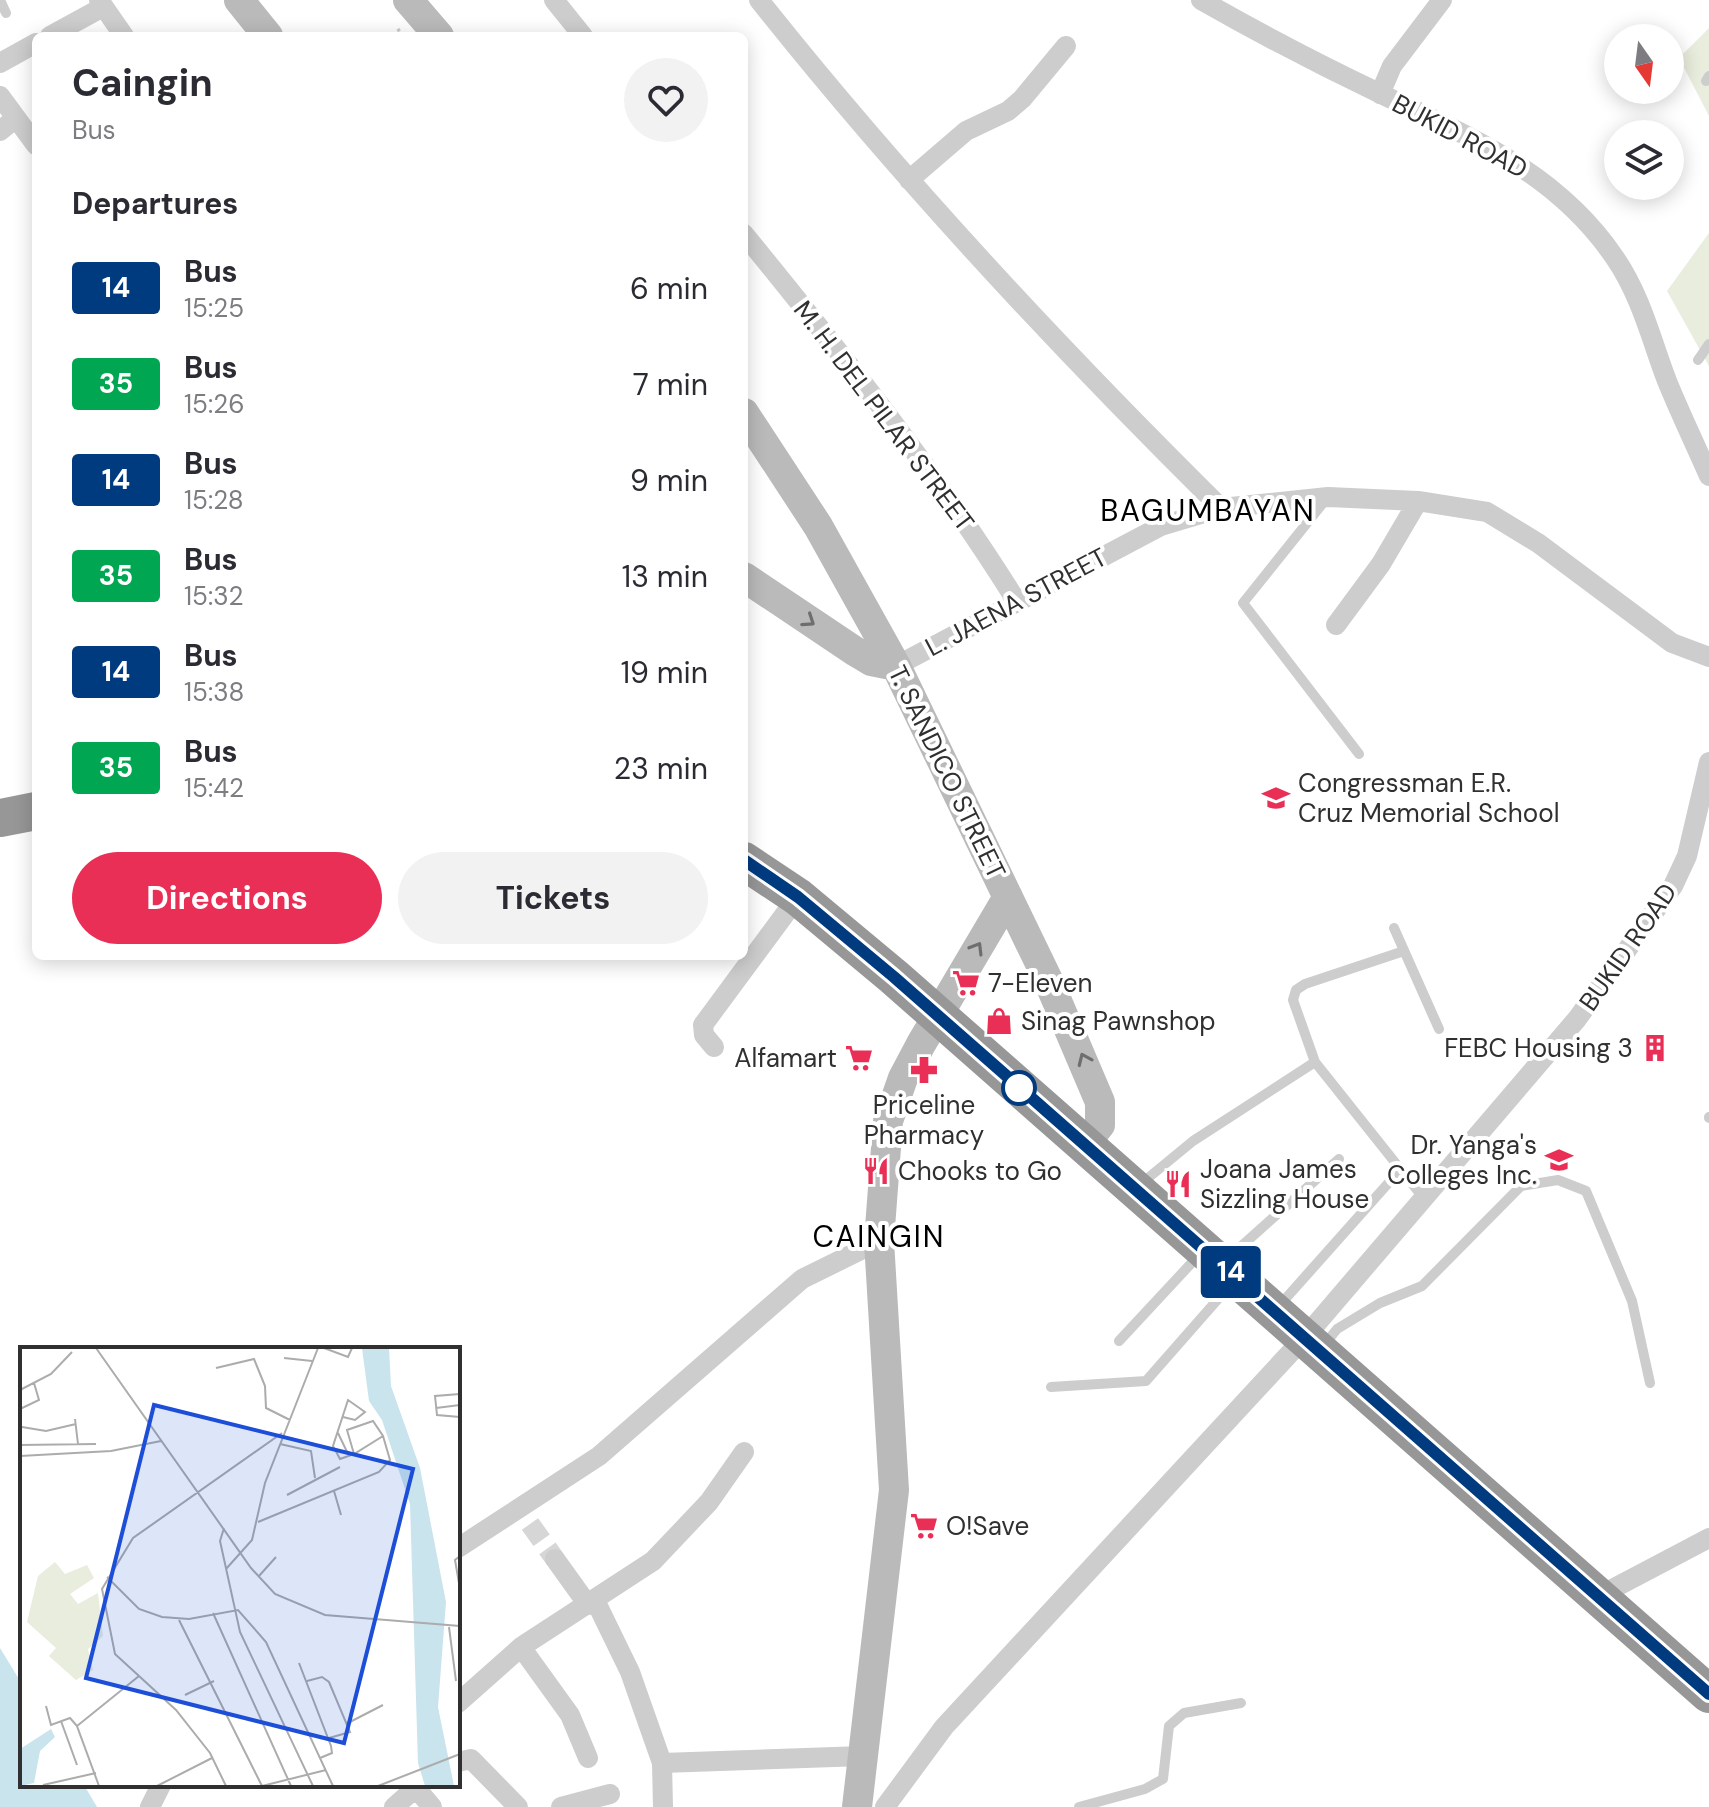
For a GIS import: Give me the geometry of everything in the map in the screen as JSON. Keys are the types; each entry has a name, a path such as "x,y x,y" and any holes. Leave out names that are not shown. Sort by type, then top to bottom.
{"highway":[{"path":"0,797 32,791"},
{"path":"0,818 32,812"},
{"path":"748,843 942,1008 1090,1139 1273,1312 1313,1338 1709,1694"},
{"path":"748,863 803,890"},
{"path":"1090,1139 1148,1178 1176,1223"}],"main road":[{"path":"239,0 265,32"},
{"path":"408,0 436,32"},
{"name":"T. SANDICO STREET","path":"748,419 818,526 896,666 1008,897 1093,1082 1102,1115 1090,1139"},
{"path":"748,580 871,661 896,666"},
{"path":"857,1807 894,1490 879,1241 888,1121 903,1078 1008,897"}],"street":[{"path":"554,0 580,32"},
{"path":"759,0 909,180 1089,377 1221,508"},
{"name":"BUKID ROAD","path":"1201,0 1380,94 1480,141 1530,171 1563,198 1614,256 1635,291 1667,381 1709,476"},
{"path":"1380,94 1392,66 1442,0"},
{"path":"56,32 101,4 121,32"},
{"path":"0,63 32,45"},
{"path":"909,180 966,131 1008,111 1022,99 1066,46"},
{"path":"0,96 8,124 32,142"},
{"name":"M. H. DEL PILAR STREET","path":"748,239 895,423 977,538 1017,602"},
{"name":"L. JAENA STREET","path":"896,666 1161,526 1221,508 1328,497 1418,501 1487,512 1511,525 1672,643 1709,657"},
{"path":"1336,625 1381,564 1418,501"},
{"name":"BUKID ROAD","path":"885,1807 953,1717 1313,1338 1559,1043 1656,914 1687,856 1709,762"},
{"path":"714,1047 704,1035 703,1025 803,890"},
{"path":"460,1547 599,1456 802,1279 879,1241"},
{"path":"460,1701 521,1647 653,1561 709,1502 744,1452"},
{"path":"517,1507 530,1524"},
{"path":"1599,1596 1709,1538"},
{"path":"555,1559 591,1602 630,1672 662,1763 663,1807"},
{"path":"521,1647 570,1715 588,1758"},
{"path":"662,1763 863,1756"},
{"path":"460,1762 471,1759 518,1807"},
{"path":"150,1807 160,1787"},
{"path":"394,1807 418,1787 432,1807"},
{"path":"561,1807 610,1794"}],"lane":[{"path":"0,0 6,13"},
{"path":"1698,360 1709,344"},
{"path":"1328,497 1243,603 1359,754"},
{"path":"1394,928 1439,1029"},
{"path":"1404,951 1296,990 1293,1000 1315,1062 1425,1200"},
{"path":"1148,1178 1193,1141 1315,1062"},
{"path":"1119,1341 1221,1264 1339,1159"},
{"path":"1273,1312 1400,1170"},
{"path":"1313,1338 1337,1329 1380,1303 1422,1286 1521,1186 1558,1180 1586,1191 1632,1301 1650,1383"},
{"path":"1051,1387 1146,1381 1221,1264"},
{"path":"1079,1807 1145,1789 1163,1779 1169,1726 1184,1713 1241,1703"}],"green space":[{"path":"1709,28 1709,116 1684,68 1684,53"},
{"path":"1709,233 1709,366 1667,291"}],"water":[{"path":"0,1648 20,1681 20,1787 85,1787 97,1807 0,1807"}],"tunnel":[{"path":"530,1524 555,1559"}],"bus line":[{"name":"14","path":"748,863 798,897 894,977 1709,1694"}],"place":[{"name":"Congressman E.R. Cruz Memorial School","path":"1276,798"},
{"name":"7-Eleven","path":"966,983"},
{"name":"Sinag Pawnshop","path":"999,1021"},
{"name":"FEBC Housing 3","path":"1655,1048"},
{"name":"Alfamart","path":"859,1058"},
{"name":"Priceline Pharmacy","path":"924,1070"},
{"name":"Dr. Yanga's Colleges Inc.","path":"1559,1160"},
{"name":"Chooks to Go","path":"876,1171"},
{"name":"Joana James Sizzling House","path":"1178,1184"},
{"name":"O!Save","path":"924,1526"}],"district":[{"name":"BAGUMBAYAN","path":"1208,510"},
{"name":"CAINGIN","path":"879,1236"}]}
